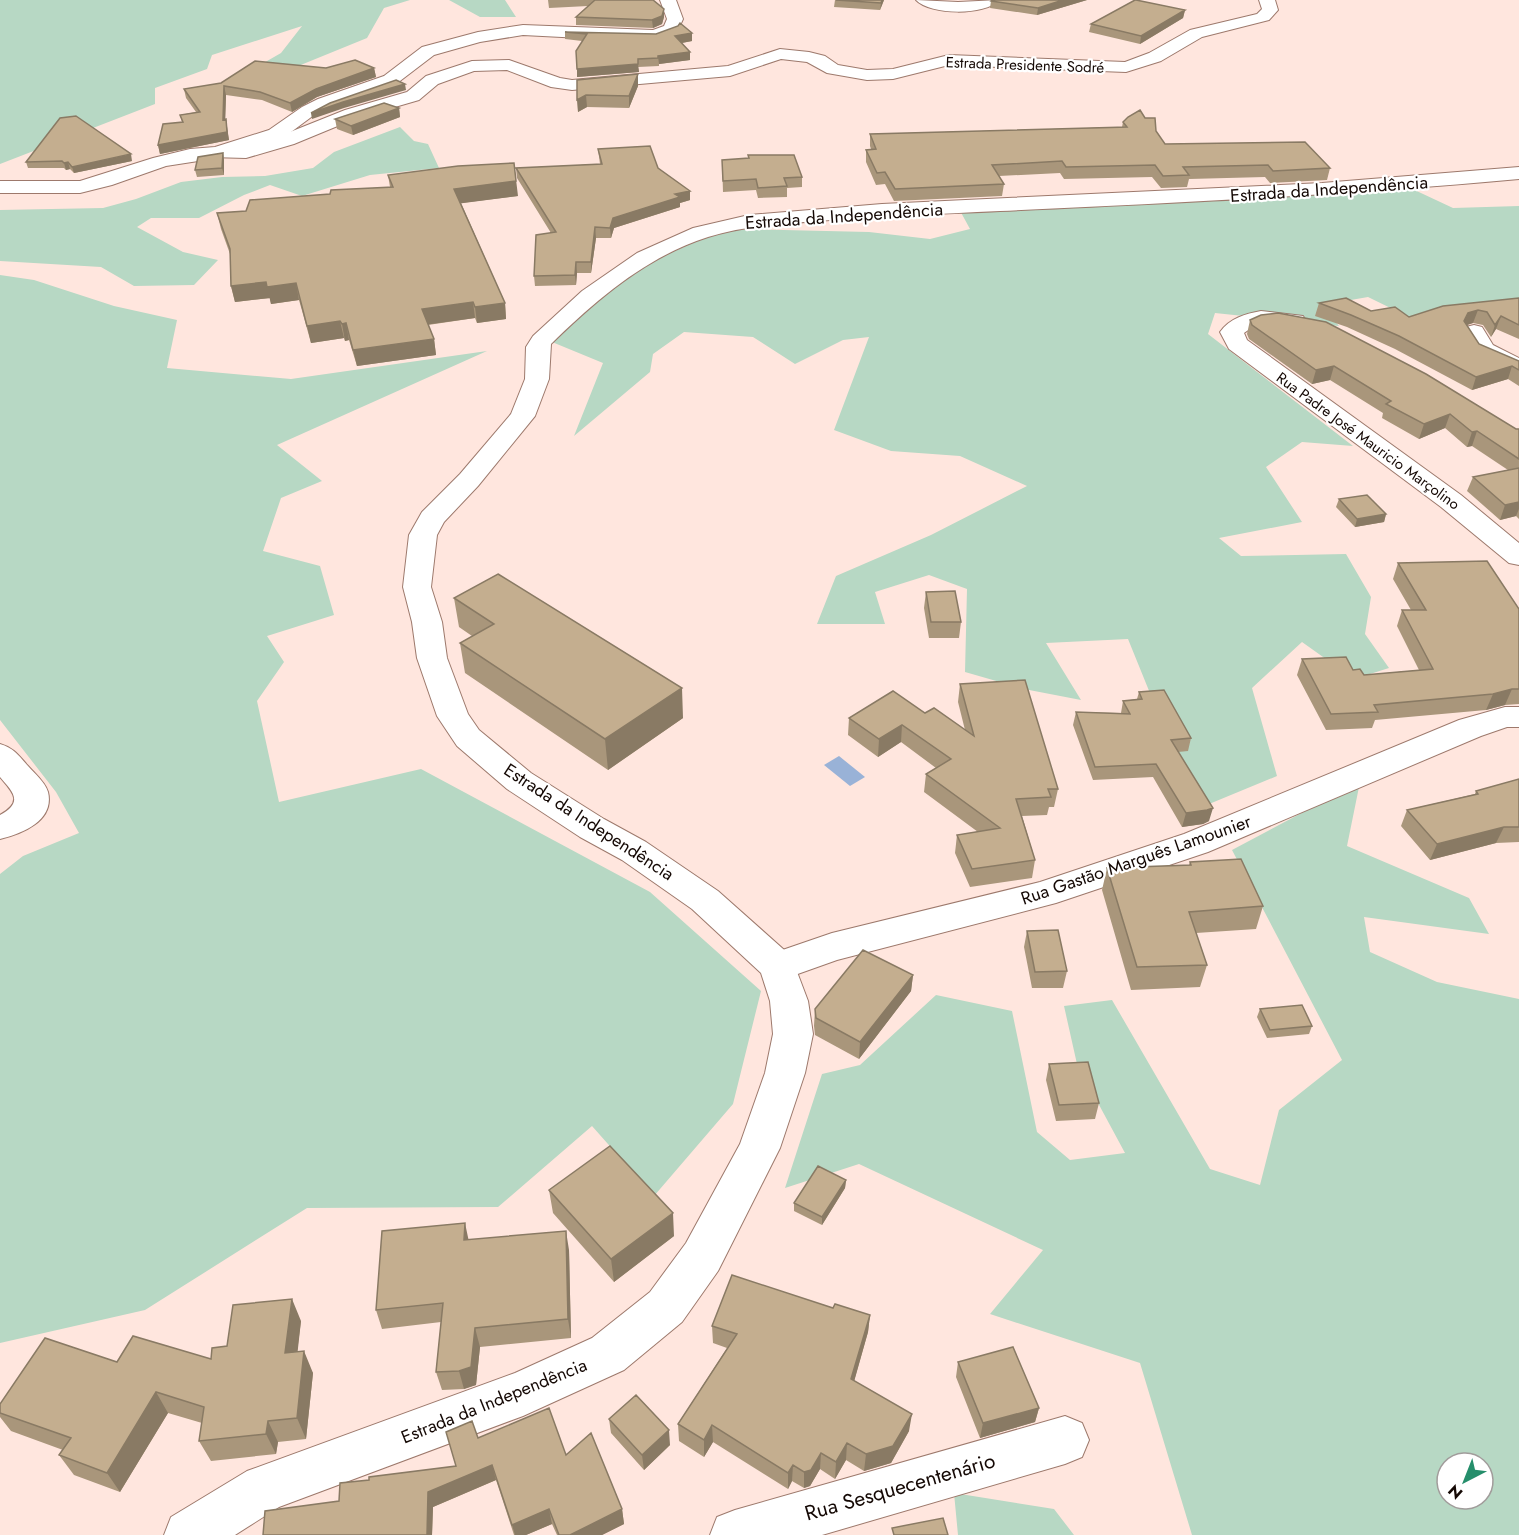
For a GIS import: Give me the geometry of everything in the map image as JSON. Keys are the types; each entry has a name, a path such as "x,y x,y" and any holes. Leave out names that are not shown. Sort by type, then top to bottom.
{"street":[{"path":"217,153 276,134 308,111 324,103 390,80 428,51 454,43 523,30 614,36 656,35 665,32 671,29 675,19 668,0"},
{"path":"924,0 959,7 974,6 991,0"},
{"name":"Estrada Presidente Sodré","path":"0,187 80,186 105,181 160,162 190,155 246,152 280,142 351,114 413,96 432,80 483,65 514,66 568,85 730,70 745,67 770,56 789,54 819,60 843,72 867,75 892,74 949,60 1126,68 1155,57 1196,33 1263,17 1270,10 1267,0"},
{"name":"Estrada da Independência","path":"189,1535 264,1488 523,1393 608,1354 666,1307 702,1257 759,1148 785,1072 793,1034 789,1001 778,966 705,900 634,851 592,828 519,781 468,738 453,716 432,658 427,622 417,586 423,535 432,518 469,480 522,416 537,379 538,347 541,341 613,275 633,262 686,238 744,223 853,212 1314,191 1519,173"},
{"name":"Rua Padre José Mauricio Marçolino","path":"1312,325 1281,318 1253,320 1236,326 1232,332 1237,344 1451,501 1519,557"},
{"path":"1474,332 1484,350 1519,367"},
{"name":"Rua Gastão Marguês Lamounier","path":"778,966 832,947 1043,894 1152,858 1244,824 1470,728 1505,717 1519,717"},
{"path":"0,755 31,791 32,798 28,812 19,820 0,827"},
{"name":"Rua Sesquecentenário","path":"735,1535 1065,1440"}],"green space":[{"path":"0,0 410,0 384,8 367,38 259,82 225,85 281,53 302,26 212,55 207,69 155,88 155,104 0,164"},
{"path":"449,0 505,0 516,17 480,17"},
{"path":"400,127 414,141 428,144 439,168 370,175 302,196 270,185 244,195 199,218 151,218 137,227 183,252 218,260 194,285 134,286 101,267 0,261 0,210 103,208 136,199 181,182 222,177 265,176 313,168 334,152"},
{"path":"1406,186 1453,208 1519,206 1519,316 1413,319 1368,297 1322,305 1339,326 1215,313 1208,334 1353,446 1302,442 1266,467 1302,522 1219,538 1241,556 1346,554 1371,597 1365,634 1389,668 1354,679 1302,642 1252,688 1277,776 1197,809 1128,639 1046,643 1081,700 1024,689 965,672 967,589 929,575 875,592 885,624 817,624 836,576 931,535 1027,486 960,456 891,451 834,430 869,337 843,340 795,364 753,337 684,332 653,354 650,372 574,436 603,363 552,342 622,273 684,247 680,244 734,229 869,232 930,239 970,229 958,207"},
{"path":"0,275 34,280 114,306 177,320 167,368 291,379 487,351 277,445 322,481 281,498 263,551 320,566 334,615 267,636 284,662 257,701 279,802 421,769 650,892 761,991 733,1104 654,1196 592,1126 498,1207 307,1208 145,1310 0,1343 0,874 23,856 79,833 56,792 0,720"},
{"path":"1360,782 1347,846 1469,898 1489,934 1364,917 1370,952 1437,982 1519,999 1519,1535 1192,1535 1140,1363 990,1314 1043,1250 859,1164 785,1188 822,1074 860,1065 936,995 1012,1011 1037,1132 1070,1160 1125,1153 1077,1064 1064,1006 1112,1000 1210,1169 1260,1185 1279,1110 1342,1060 1232,850"},
{"path":"954,1493 1054,1509 1074,1535 958,1535"}],"water":[{"path":"839,756 865,777 850,786 824,765"}],"building":[{"path":"595,0 653,0 664,9 662,16 652,20 576,17"},
{"path":"836,0 882,0 881,3"},
{"path":"992,0 1063,0 1038,8"},
{"path":"1135,0 1185,10 1141,36 1091,24"},
{"path":"680,23 692,33 675,36 690,52 638,59 638,64 577,69 576,51 587,34 565,32 656,34 678,26"},
{"path":"355,60 374,68 316,89 290,103 260,92 224,86 223,120 226,119 227,132 158,145 163,124 183,122 180,115 200,112 184,89 221,83 255,61 326,68"},
{"path":"638,74 629,96 586,95 577,100 577,80"},
{"path":"396,80 405,84 311,113 330,103"},
{"path":"384,103 399,108 351,126 335,119"},
{"path":"1140,110 1145,118 1155,118 1156,131 1165,144 1305,142 1330,168 1273,171 1268,165 1183,167 1189,175 1163,176 1155,165 1066,167 1062,161 992,165 1004,184 895,189 885,172 877,173 866,150 876,149 870,134 1127,127 1123,122"},
{"path":"76,116 131,154 72,167 68,162 62,161 26,162 60,118"},
{"path":"650,146 658,168 690,191 675,194 680,197 613,218 610,228 595,227 591,262 576,262 575,275 534,276 536,235 556,232 516,168 602,164 598,149"},
{"path":"223,153 222,168 195,170 198,157"},
{"path":"748,155 794,155 802,177 784,178 787,186 758,188 756,179 723,181 722,160 749,158"},
{"path":"514,163 516,181 454,189 505,303 475,307 473,302 422,309 434,339 353,350 346,323 342,324 340,321 307,326 296,283 267,287 266,282 231,286 230,249 217,213 246,211 250,200 330,194 331,190 393,187 388,175 458,166"},
{"path":"1346,298 1371,311 1395,307 1409,317 1443,306 1519,298 1519,325 1501,316 1495,325 1487,312 1478,310 1468,313 1464,321 1479,344 1519,361 1519,370 1512,366 1476,377 1399,336 1319,303"},
{"path":"1278,313 1326,322 1426,374 1519,429 1519,459 1477,431 1472,432 1450,414 1424,424 1386,404 1391,401 1334,366 1316,370 1252,325 1250,320 1261,315"},
{"path":"1519,468 1519,502 1505,505 1473,477"},
{"path":"1367,495 1386,514 1357,519 1339,499"},
{"path":"1487,561 1519,609 1519,689 1493,694 1374,705 1378,712 1331,714 1302,659 1346,657 1353,670 1360,669 1364,675 1433,669 1402,610 1426,610 1398,563"},
{"path":"498,574 682,688 605,739 460,643 494,624 454,598"},
{"path":"955,591 961,622 931,622 926,592"},
{"path":"1025,680 1058,789 1048,789 1051,797 1016,799 1035,860 972,869 957,835 1000,828 926,774 951,759 902,725 879,739 849,718 893,691 925,713 934,708 974,736 960,684"},
{"path":"1164,690 1191,738 1171,740 1213,808 1186,813 1156,764 1095,767 1076,712 1130,714 1123,701 1142,699 1139,692"},
{"path":"1519,779 1519,827 1504,827 1437,844 1407,810 1478,794 1476,791"},
{"path":"1241,859 1263,906 1189,912 1207,965 1137,967 1107,868 1191,865 1190,862"},
{"path":"1058,930 1067,971 1035,972 1027,931"},
{"path":"863,950 913,975 860,1042 816,1018 815,1009"},
{"path":"1302,1005 1312,1026 1270,1030 1260,1009"},
{"path":"1088,1062 1099,1103 1059,1105 1049,1064"},
{"path":"610,1146 673,1213 611,1259 549,1190"},
{"path":"818,1166 846,1180 822,1217 794,1203"},
{"path":"465,1223 464,1240 566,1231 568,1319 475,1328 471,1367 459,1371 436,1372 443,1303 376,1310 382,1231"},
{"path":"732,1275 833,1308 835,1304 870,1315 851,1379 912,1414 893,1446 866,1454 847,1443 836,1462 821,1453 811,1470 804,1472 793,1465 788,1473 712,1425 704,1440 678,1424 737,1334 712,1326"},
{"path":"292,1299 285,1353 304,1351 297,1418 268,1421 266,1434 199,1441 204,1407 156,1392 107,1473 59,1455 71,1438 0,1413 0,1404 45,1338 117,1362 133,1336 211,1359 212,1348 227,1346 233,1305"},
{"path":"1013,1347 1039,1408 983,1423 958,1362"},
{"path":"636,1395 669,1430 642,1455 609,1419"},
{"path":"549,1408 566,1455 591,1433 622,1509 570,1535 559,1535 549,1509 512,1525 492,1465 428,1492 427,1535 263,1535 265,1511 339,1501 340,1483 456,1466 446,1432 472,1421 478,1438"},
{"path":"943,1518 948,1535 894,1535 892,1528"}]}
